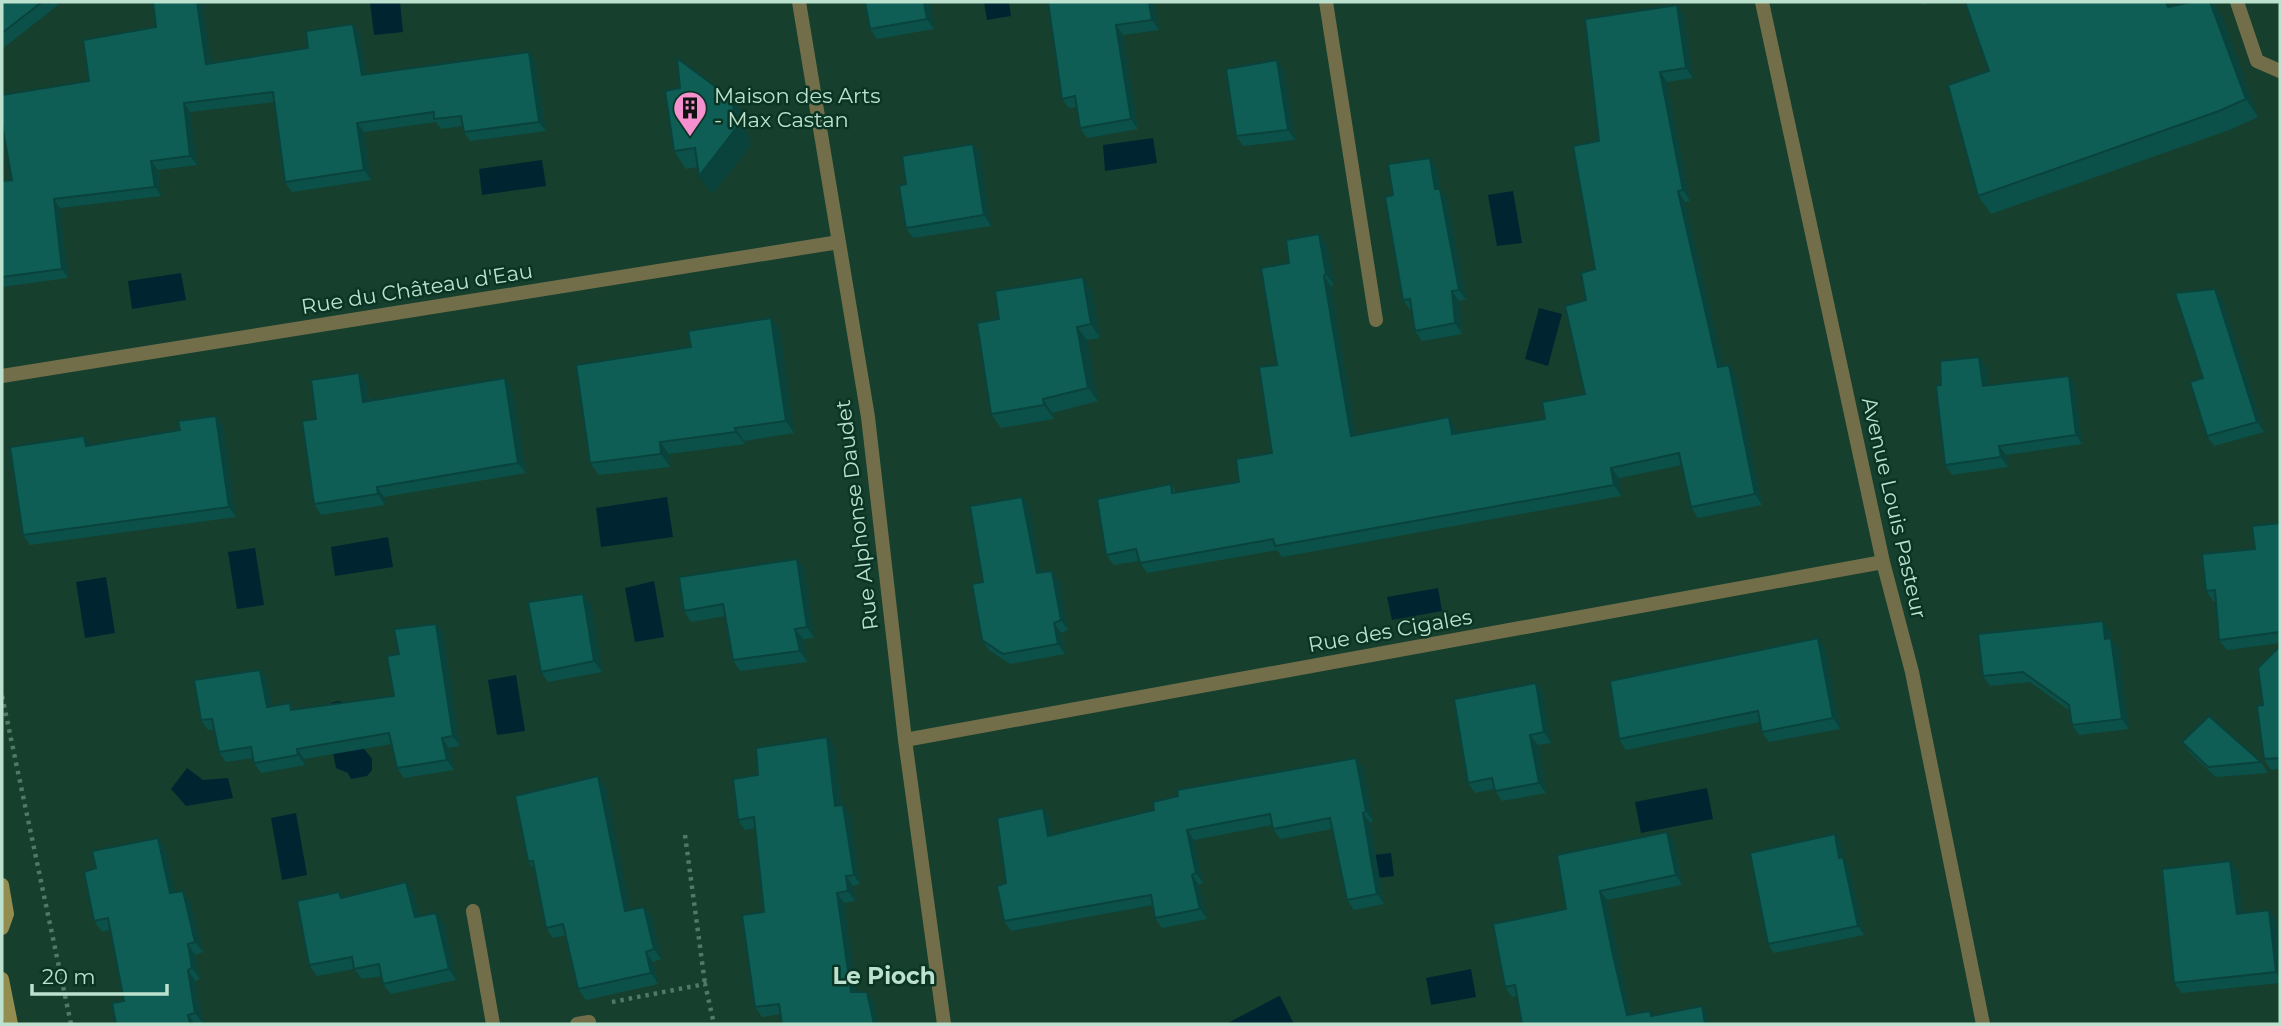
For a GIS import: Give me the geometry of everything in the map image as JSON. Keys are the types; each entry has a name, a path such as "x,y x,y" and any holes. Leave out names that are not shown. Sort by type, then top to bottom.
{"main road":[{"path":"2,885 7,914 2,928"},
{"path":"2,979 11,1024"}],"street":[{"name":"Rue Alphonse Daudet","path":"799,2 868,416 905,740 944,1024"},
{"path":"1326,2 1376,320"},
{"name":"Avenue Louis Pasteur","path":"1762,2 1883,562 1912,672 1983,1024"},
{"path":"2237,2 2257,61 2280,71"},
{"name":"Rue du Château d'Eau","path":"2,376 839,242"},
{"name":"Rue des Cigales","path":"905,740 1883,562"},
{"path":"473,911 493,1024"}],"path":[{"path":"2,696 71,1024"},
{"path":"685,835 705,984 714,1024"},
{"path":"583,1023 602,1004 705,984"}],"water":[{"path":"370,2 400,2 403,32 374,35"},
{"path":"984,2 1009,2 1011,16 987,20"},
{"path":"1153,138 1157,163 1105,171 1103,145"},
{"path":"542,160 546,186 482,195 479,169"},
{"path":"1513,191 1522,243 1497,246 1488,195"},
{"path":"181,273 186,300 132,309 128,281"},
{"path":"1539,308 1562,314 1548,366 1525,359"},
{"path":"667,497 673,537 601,547 596,508"},
{"path":"388,537 393,567 335,576 331,547"},
{"path":"255,548 264,605 237,609 228,552"},
{"path":"106,577 115,633 85,638 76,582"},
{"path":"654,581 664,637 635,642 625,588"},
{"path":"1438,588 1442,611 1392,620 1387,597"},
{"path":"516,675 525,731 497,735 488,680"},
{"path":"331,703 344,703 355,737 372,759 372,770 367,776 351,779 348,773 336,768 325,711"},
{"path":"187,768 203,780 228,778 233,798 186,806 171,789"},
{"path":"1707,788 1713,819 1641,833 1635,802"},
{"path":"296,813 307,875 282,880 271,818"},
{"path":"1391,853 1394,876 1343,882 1340,859"},
{"path":"1471,969 1476,997 1431,1005 1426,978"},
{"path":"1279,996 1294,1024 1226,1024"}],"building":[{"path":"2,2 42,2 2,33"},
{"path":"153,2 197,2 206,64 308,48 306,31 353,24 362,75 529,52 539,122 464,132 461,116 434,119 434,112 357,123 364,170 285,182 273,92 184,103 190,156 151,161 155,187 54,199 62,269 2,277 2,181 12,180 2,124 2,95 89,81 83,40 156,27"},
{"path":"865,2 924,2 927,19 870,29"},
{"path":"1048,2 1149,2 1152,20 1116,25 1131,119 1080,128 1075,96 1062,99"},
{"path":"1965,2 2166,2 2168,7 2191,2 2210,2 2246,99 1978,196 1948,85 1989,71"},
{"path":"1677,5 1686,68 1660,72 1683,190 1678,191 1718,367 1729,365 1755,494 1691,507 1679,453 1611,468 1614,485 1275,546 1273,539 1140,563 1136,549 1106,555 1097,499 1171,484 1172,493 1239,482 1236,459 1272,453 1259,367 1277,365 1261,268 1289,263 1286,240 1319,234 1351,436 1449,417 1452,434 1545,419 1542,402 1585,394 1565,306 1586,300 1581,273 1595,269 1573,146 1599,141 1585,19"},
{"path":"677,58 732,99 737,127 699,176 695,148 674,151 665,91 680,88"},
{"path":"1277,60 1288,130 1236,136 1226,69"},
{"path":"973,144 984,215 906,228 899,186 906,184 902,156"},
{"path":"1430,158 1435,189 1440,189 1459,290 1452,291 1455,323 1415,331 1410,299 1403,300 1385,197 1393,195 1388,164"},
{"path":"1083,277 1091,324 1077,327 1088,388 1043,399 1044,405 991,414 977,323 999,319 995,291"},
{"path":"2215,289 2257,422 2207,436 2190,382 2203,378 2175,293"},
{"path":"771,318 786,421 735,428 736,432 660,442 661,454 590,463 576,365 691,347 688,331"},
{"path":"1979,357 1983,386 2069,376 2076,435 1999,446 2001,457 1945,465 1936,386 1941,385 1940,361"},
{"path":"359,373 363,402 505,378 518,463 377,487 378,494 314,504 302,421 316,419 311,380"},
{"path":"216,416 229,507 23,535 10,447 84,436 86,446 180,430 178,421"},
{"path":"1022,497 1037,573 1052,571 1061,620 1054,623 1058,644 1003,654 982,640 972,584 983,582 970,506"},
{"path":"2280,523 2280,632 2219,640 2215,590 2206,591 2202,554 2255,549 2252,526"},
{"path":"797,559 807,627 795,629 800,651 733,660 723,604 684,611 679,577"},
{"path":"583,594 594,661 541,672 528,602"},
{"path":"2103,621 2105,639 2111,638 2122,719 2072,725 2069,705 2023,672 1983,676 1978,634"},
{"path":"436,624 453,736 442,738 447,760 397,768 389,733 297,749 298,755 254,763 251,747 219,752 212,719 201,720 194,680 260,670 267,707 290,703 291,710 394,696 387,656 399,654 394,629"},
{"path":"1818,638 1833,718 1762,732 1758,711 1619,739 1610,681"},
{"path":"2280,646 2280,758 2264,759 2257,706 2263,705 2258,668"},
{"path":"1536,683 1544,732 1530,735 1539,783 1495,791 1492,778 1468,783 1454,699"},
{"path":"2209,716 2261,762 2208,767 2182,742"},
{"path":"827,737 835,806 843,805 854,875 846,876 848,891 837,893 851,992 867,992 874,1024 782,1024 779,1004 755,1007 742,915 764,912 754,817 738,820 733,779 758,775 756,748"},
{"path":"1356,758 1377,894 1347,900 1330,818 1273,829 1270,814 1187,830 1196,873 1192,875 1200,909 1155,918 1151,895 1004,921 997,886 1006,883 997,818 1043,808 1048,836 1154,810 1153,802 1178,796 1177,790"},
{"path":"598,776 625,911 644,907 654,949 646,952 651,973 578,989 563,924 546,928 533,861 528,861 515,796"},
{"path":"1667,832 1676,875 1600,891 1627,1015 1650,1011 1651,1016 1702,1006 1705,1024 1522,1024 1515,985 1505,987 1493,924 1566,909 1557,855"},
{"path":"1835,834 1839,858 1843,857 1858,926 1768,944 1750,853"},
{"path":"158,838 170,893 183,891 195,942 188,944 192,968 188,970 195,1013 188,1015 190,1024 116,1024 112,1003 124,1001 108,918 94,921 84,872 96,868 92,851"},
{"path":"2230,861 2237,914 2269,910 2276,972 2174,983 2162,869"},
{"path":"406,882 415,917 436,913 449,969 383,984 379,964 354,969 352,957 309,965 297,901 339,892 341,898"}],"place":[{"name":"Maison des Arts - Max Castan","path":"690,138"}],"district":[{"name":"Le Pioch","path":"884,976"}]}
